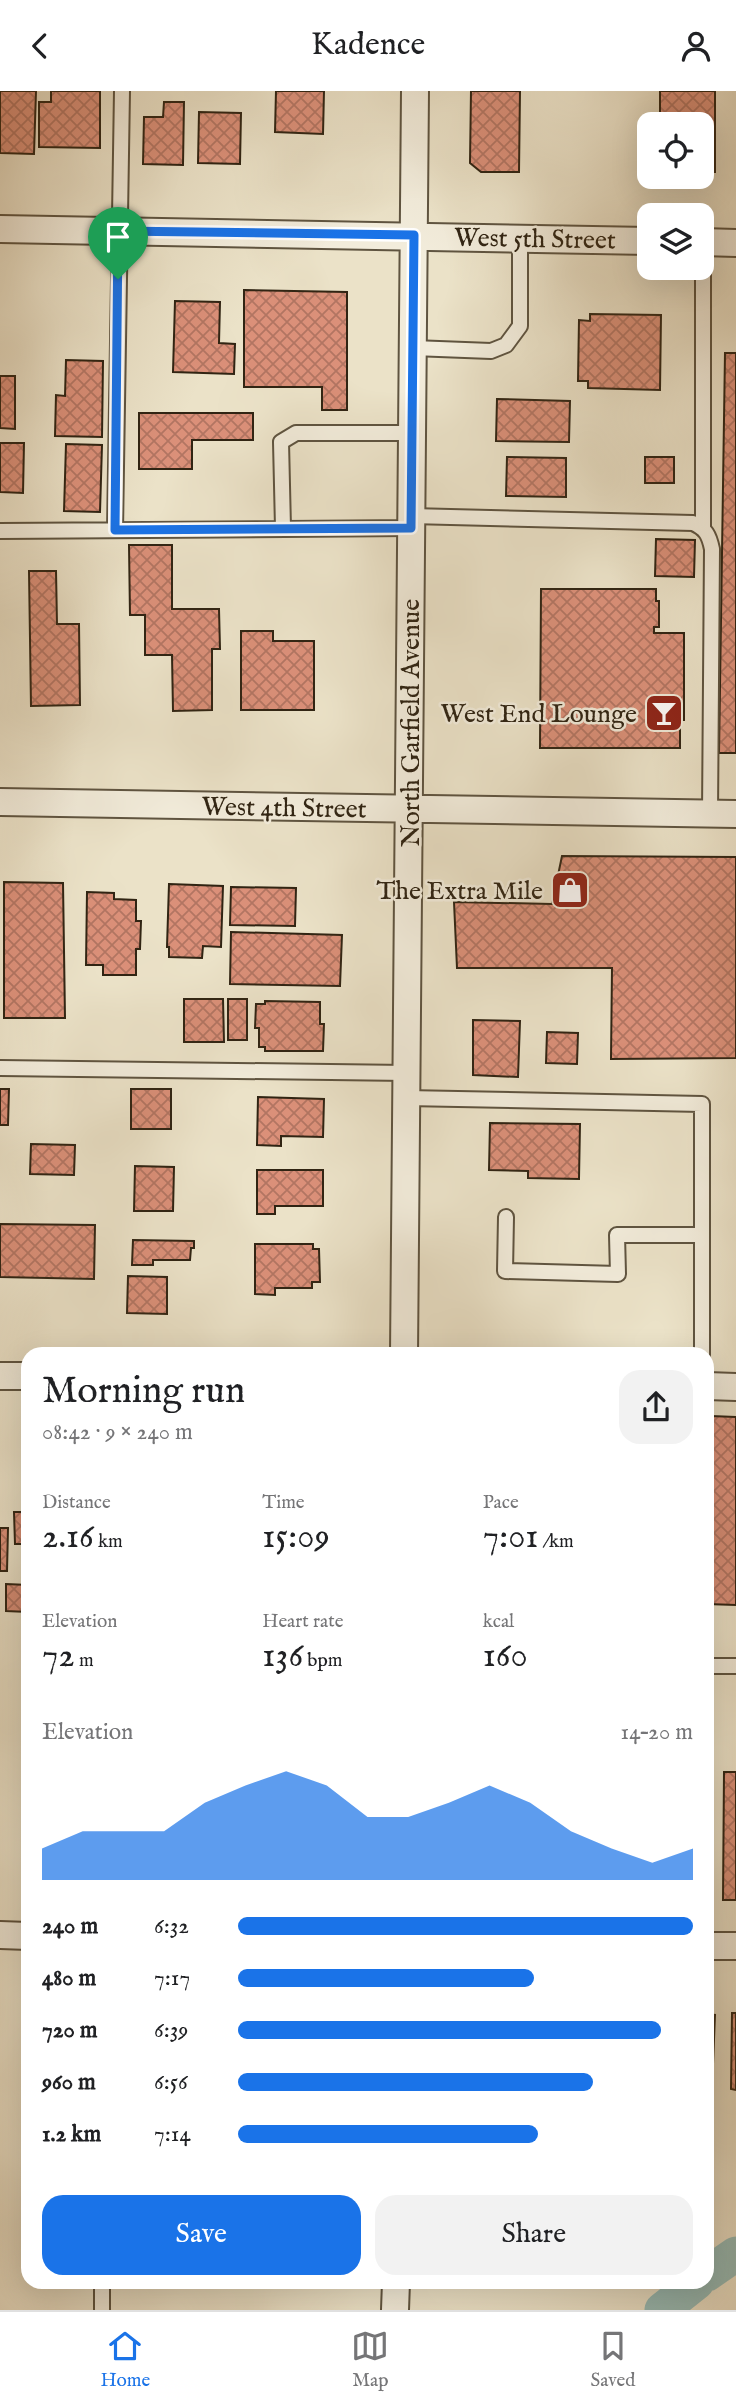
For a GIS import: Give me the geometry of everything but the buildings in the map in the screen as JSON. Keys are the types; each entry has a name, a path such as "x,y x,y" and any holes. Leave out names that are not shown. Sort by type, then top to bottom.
{"street":[{"name":"North Garfield Avenue","path":"404,1347 415,91"},
{"name":"West 5th Street","path":"0,229 637,241"},
{"path":"714,242 736,243"},
{"name":"West 4th Street","path":"0,802 723,814"},
{"path":"0,1375 21,1376"},
{"path":"714,1386 736,1387"},
{"path":"0,1935 21,1936"},
{"path":"714,1946 736,1946"},
{"path":"396,2289 396,2310"}],"lane":[{"path":"115,530 121,91"},
{"path":"413,348 491,351 506,345 520,326 520,238"},
{"path":"702,280 703,528"},
{"path":"283,528 281,442 296,432 412,432"},
{"path":"0,531 283,528 411,522 693,523 709,535 712,549 723,814"},
{"path":"0,1068 407,1086 702,1104 702,1347"},
{"path":"506,1217 505,1271 618,1274 617,1235 702,1235"},
{"path":"714,1665 736,1665"},
{"path":"102,2310 103,2289"}],"waterway":[{"path":"714,2269 736,2254"},
{"path":"662,2310 688,2289"}],"place":[{"name":"West End Lounge","path":"664,713"},
{"name":"The Extra Mile","path":"570,890"}],"route":[{"path":"118,231 414,235 411,528 115,530 118,279 118,231"}]}
